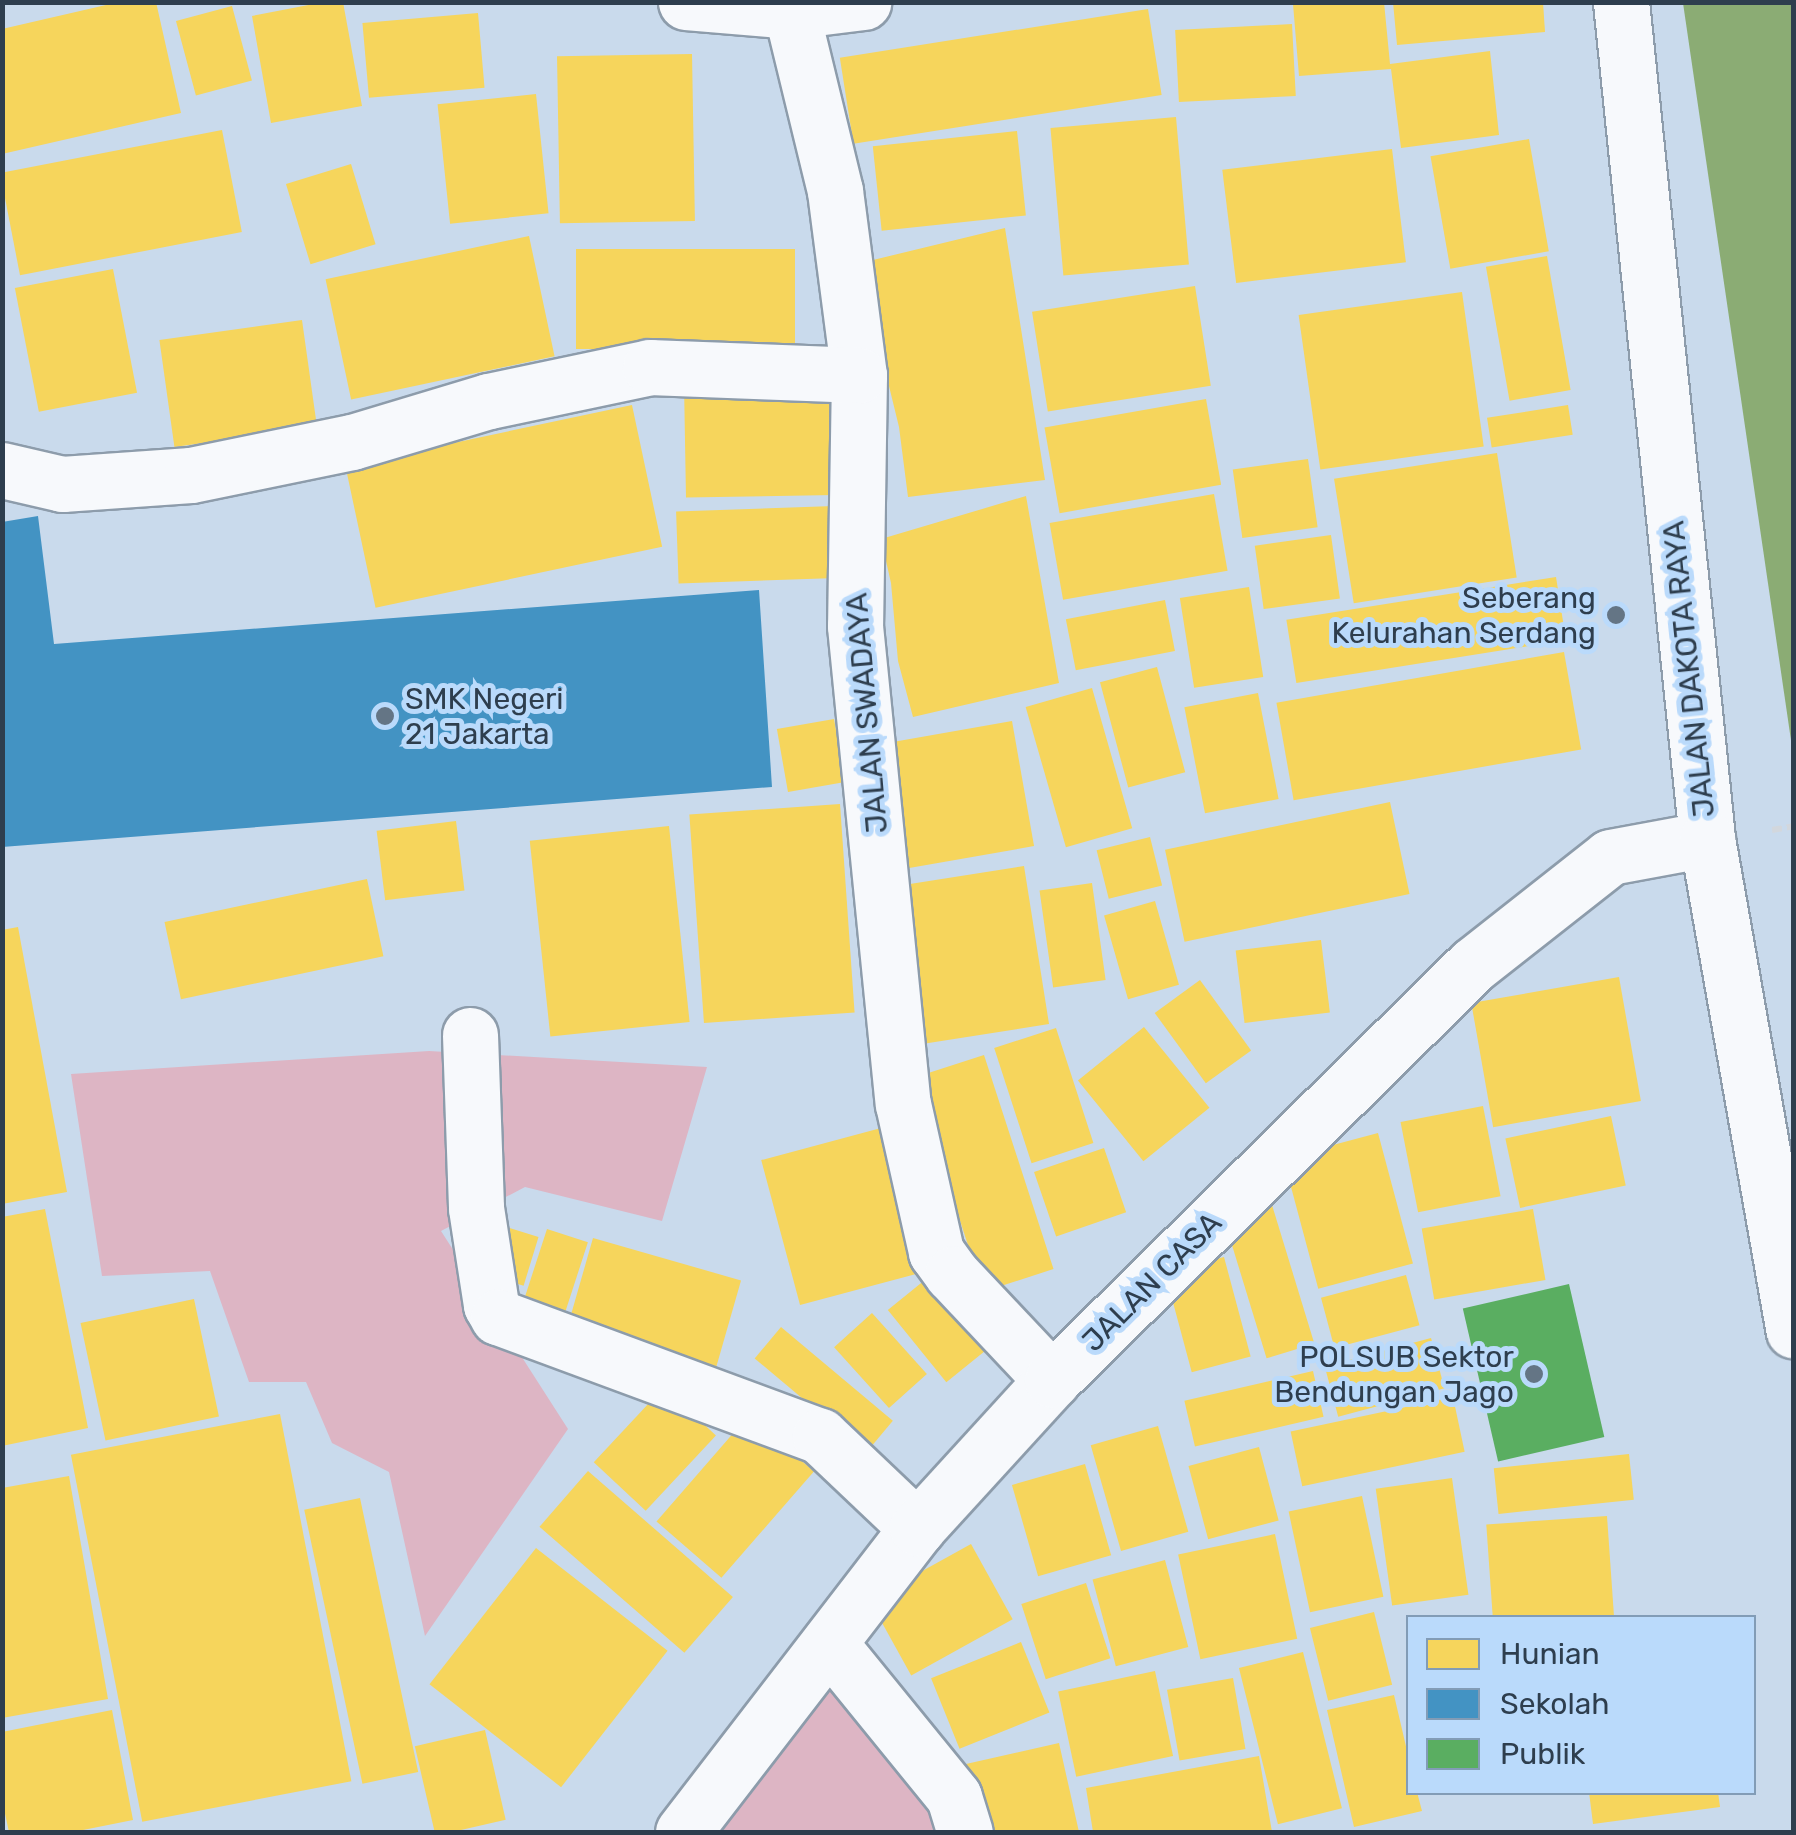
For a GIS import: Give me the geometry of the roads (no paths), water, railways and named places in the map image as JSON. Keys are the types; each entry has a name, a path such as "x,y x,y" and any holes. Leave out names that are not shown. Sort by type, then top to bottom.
{"street":[{"path":"686,2 790,7 863,2"},
{"name":"JALAN DAKOTA RAYA","path":"1621,2 1707,839 1794,1330"},
{"name":"JALAN SWADAYA","path":"790,7 835,191 860,375 855,626 903,1104 936,1252 1052,1380"},
{"path":"2,470 62,484 191,476 352,442 489,400 650,367 860,375"},
{"name":"JALAN CASA","path":"684,1832 917,1528 1052,1380 1473,965 1610,856 1707,839"},
{"path":"470,1034 476,1208 492,1305 498,1317 820,1436 917,1528"},
{"path":"829,1643 954,1797 965,1832"}],"place":[{"name":"Seberang Kelurahan Serdang","path":"1616,615"},
{"name":"SMK Negeri 21 Jakarta","path":"385,716"},
{"name":"POLSUB Sektor Bendungan Jago","path":"1534,1374"}]}
